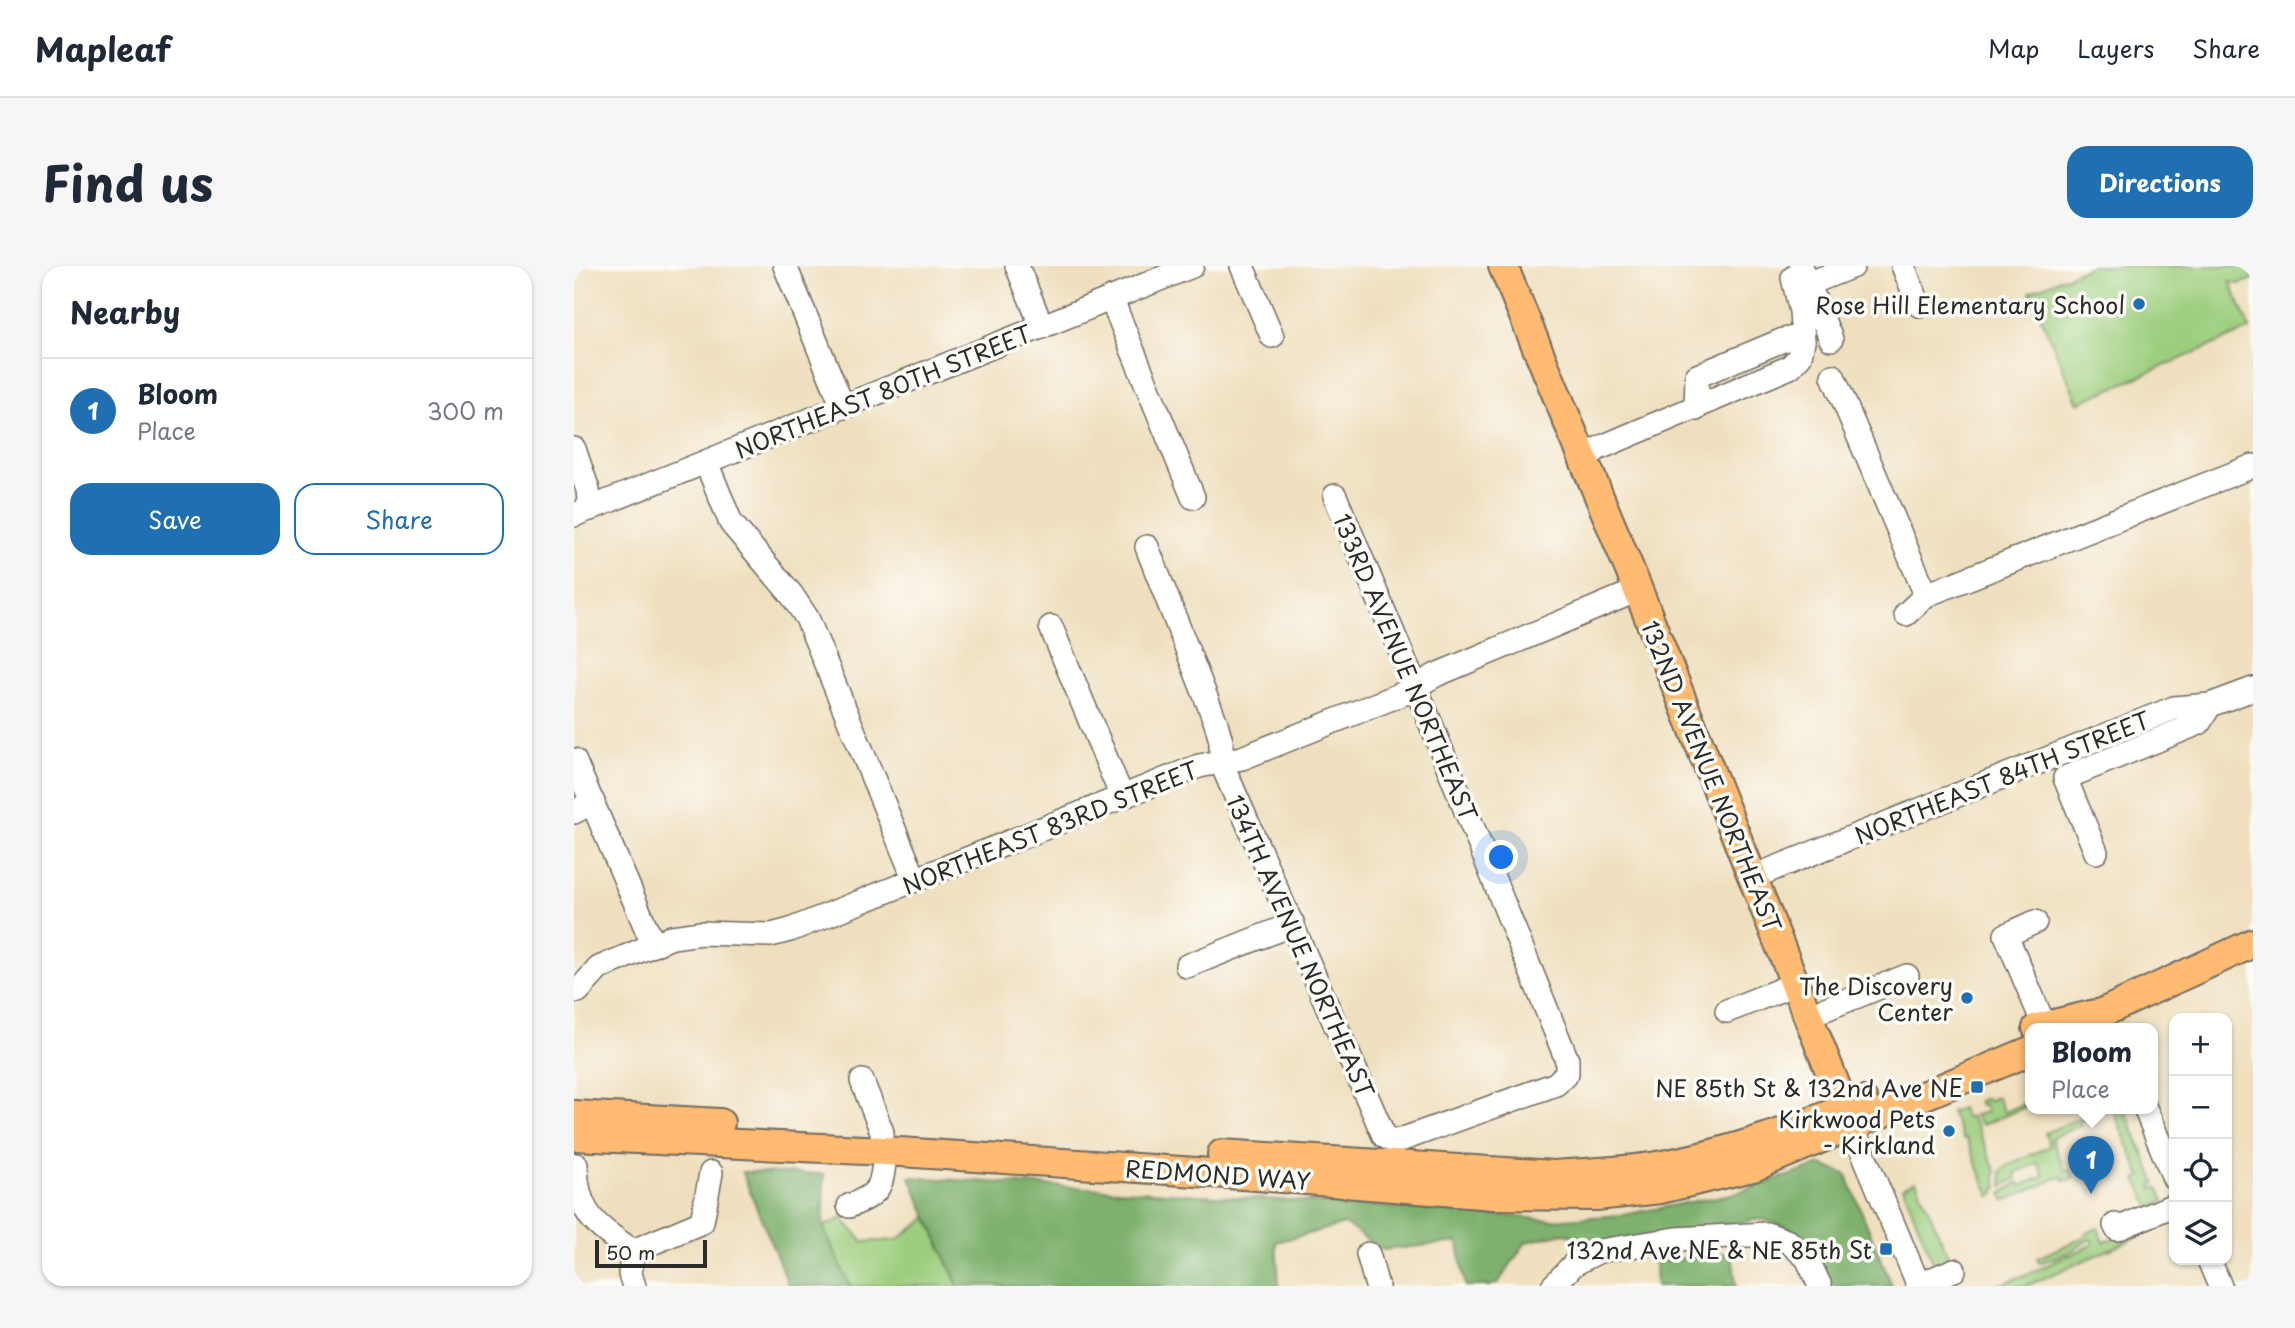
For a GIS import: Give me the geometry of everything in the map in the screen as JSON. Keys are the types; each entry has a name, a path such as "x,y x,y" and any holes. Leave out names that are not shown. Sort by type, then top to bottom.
{"main road":[{"name":"132ND AVENUE NORTHEAST","path":"1503,266 1638,590 1848,1118"},
{"path":"2081,1023 2108,1020 2253,943"},
{"path":"1848,1118 2025,1034"},
{"path":"1848,1118 2025,1053"},
{"name":"REDMOND WAY","path":"574,1115 883,1142"},
{"name":"REDMOND WAY","path":"574,1136 883,1142 1554,1175 1656,1166 1848,1118"}],"street":[{"path":"785,266 843,407"},
{"path":"1017,266 1042,327"},
{"name":"NORTHEAST 80TH STREET","path":"582,512 1192,266"},
{"path":"1242,266 1272,336"},
{"path":"1801,276 1853,266"},
{"path":"1903,266 1919,305"},
{"path":"1584,460 1597,449 1790,367 1800,356 1803,341 1801,276"},
{"path":"1801,276 1831,339"},
{"path":"1111,298 1193,497"},
{"path":"1833,376 1926,595"},
{"path":"574,449 588,490 582,512"},
{"path":"706,462 731,523 807,618 915,880"},
{"path":"1906,614 1926,595 2253,466"},
{"name":"133RD AVENUE NORTHEAST","path":"1335,495 1567,1060 1567,1073 1556,1084 1395,1142"},
{"name":"134TH AVENUE NORTHEAST","path":"1147,547 1216,723 1221,741 1221,762 1384,1136 1395,1142"},
{"name":"NORTHEAST 83RD STREET","path":"578,991 600,968 672,937 701,933 771,935 802,925 1199,766 1241,758 1389,699 1436,675 1638,590"},
{"path":"1051,627 1122,797"},
{"name":"NORTHEAST 84TH STREET","path":"1753,877 2174,708 2210,705 2253,689"},
{"path":"2096,852 2065,778 2199,723 2210,705"},
{"path":"574,760 583,807 653,944"},
{"path":"2035,922 2006,935 2035,1023"},
{"path":"1187,966 1293,924"},
{"path":"1808,1016 1907,976"},
{"path":"1727,1011 1795,984"},
{"path":"849,1206 868,1199 876,1193 883,1181 883,1142 862,1082"},
{"path":"2147,1114 2169,1166"},
{"name":"132ND AVENUE NORTHEAST","path":"1848,1118 1918,1285"},
{"path":"576,1165 579,1198 590,1217 604,1231 633,1251"},
{"path":"633,1251 702,1222 712,1173"},
{"path":"2115,1225 2117,1229 2169,1207"},
{"path":"1553,1286 1574,1264 1599,1251 1676,1239 1767,1234 1789,1242 1807,1258 1820,1286"},
{"path":"633,1251 630,1273 634,1286"},
{"path":"1368,1254 1377,1286"},
{"path":"2211,1265 2220,1286"},
{"path":"1918,1285 1954,1270"}],"green space":[{"name":"Rose Hill Elementary School","path":"2090,266 2253,266 2253,279 2240,284 2230,282 2250,329 2078,403 2030,292"},
{"path":"1997,1097 2004,1112 2025,1103 2025,1107 1982,1125 1974,1115 1987,1112 1978,1101 1986,1098 1987,1101"},
{"path":"1961,1108 1965,1118 1970,1116 1976,1125 1996,1172 1998,1188 1990,1196 1966,1138 1963,1139 1951,1112"},
{"path":"2088,1114 2098,1114 2079,1122 2080,1126 2051,1138 2065,1171 2070,1169 2074,1177 2065,1181 2062,1176 2004,1201 2002,1194 2018,1182 2021,1186 2044,1176 2038,1163 2015,1173 2017,1178 2003,1186 2001,1171 2010,1164 2050,1146 2045,1133"},
{"path":"2115,1114 2127,1114 2156,1183 2151,1185 2153,1189 2158,1187 2164,1201 2150,1207 2136,1179 2141,1176"},
{"path":"1821,1165 1846,1174 1892,1286 1830,1286 1813,1251 1794,1229 1761,1219 1598,1244 1564,1233 1526,1242 1498,1283 1490,1286 1465,1286 1458,1242 1382,1250 1345,1224 1276,1242 1279,1286 958,1286 910,1177 1423,1209 1551,1220 1623,1215 1732,1194"},
{"path":"742,1172 824,1174 823,1227 850,1286 789,1286"},
{"path":"1916,1181 1951,1262 1936,1269 1903,1187"},
{"path":"2169,1215 2169,1223 2026,1286 1996,1286 2092,1245 2090,1239 2068,1253 2039,1263 2037,1258 2085,1237 2085,1234 2098,1228 2104,1242"},
{"path":"928,1217 958,1286 850,1286 823,1227 842,1218 863,1242 897,1240"},
{"path":"1732,1252 1736,1286 1656,1286 1655,1262"}],"place":[{"name":"Rose Hill Elementary School","path":"2139,304"},
{"name":"The Discovery Center","path":"1967,998"},
{"name":"NE 85th St & 132nd Ave NE","path":"1977,1087"},
{"name":"Kirkwood Pets - Kirkland","path":"1949,1131"},
{"name":"Bloom","path":"2091,1194"},
{"name":"132nd Ave NE & NE 85th St","path":"1886,1249"}]}
